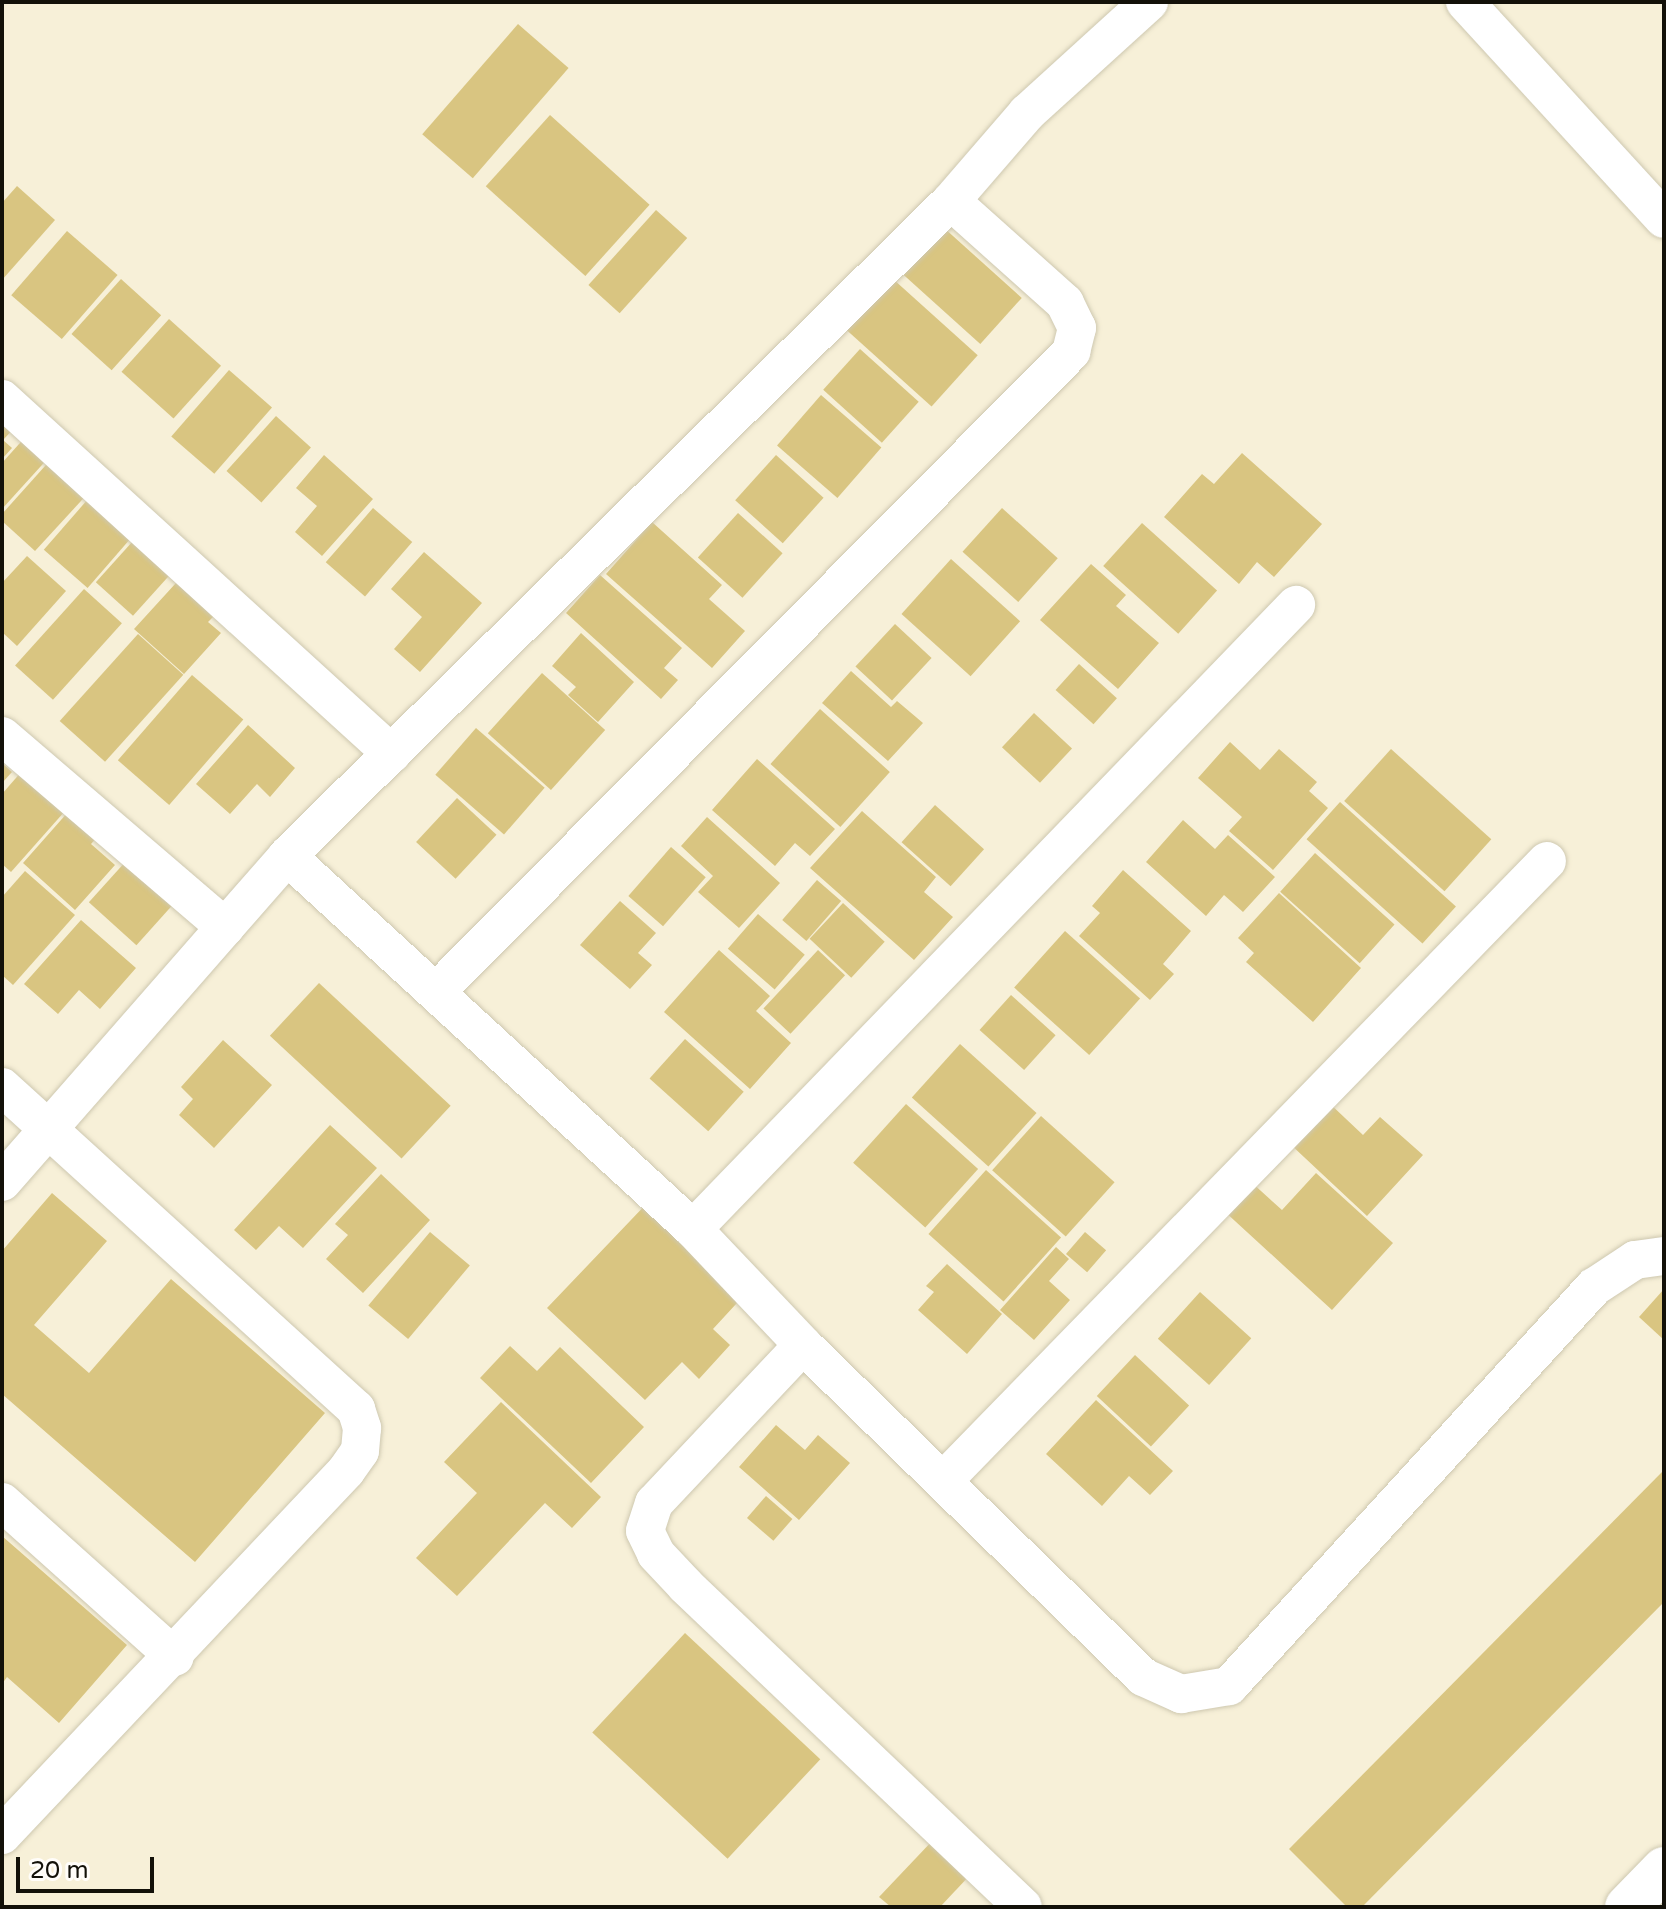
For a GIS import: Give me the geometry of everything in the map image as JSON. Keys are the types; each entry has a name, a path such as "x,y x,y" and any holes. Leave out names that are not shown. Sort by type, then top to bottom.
{"main road":[{"path":"1627,1907 1664,1869"}],"street":[{"path":"2,1182 287,856 951,201 1027,113 1149,2"},
{"path":"1465,2 1664,219"},
{"path":"436,992 1071,352 1077,328 1065,303 951,201"},
{"path":"2,399 392,754"},
{"path":"693,1229 1296,605"},
{"path":"2,736 225,927"},
{"path":"287,856 693,1229 803,1345 1143,1677 1181,1694 1229,1686 1594,1287 1635,1260 1664,1256"},
{"path":"944,1480 1547,861"},
{"path":"2,1087 50,1127 356,1409 362,1428 360,1451 346,1471 175,1657 2,1835"},
{"path":"803,1345 654,1503 645,1531 656,1554 686,1586 1023,1907"},
{"path":"2,1502 175,1657"}],"building":[{"path":"518,24 569,68 473,178 422,134"},
{"path":"550,115 650,205 585,276 486,186"},
{"path":"17,186 55,220 2,280 2,203"},
{"path":"656,210 687,238 620,313 588,285"},
{"path":"943,227 1022,298 980,344 902,273"},
{"path":"67,231 118,275 62,339 11,295"},
{"path":"121,279 161,315 112,370 71,334"},
{"path":"893,279 978,355 932,407 847,330"},
{"path":"169,319 221,366 174,419 121,372"},
{"path":"860,349 919,402 882,443 823,390"},
{"path":"229,370 272,407 214,474 171,436"},
{"path":"821,395 881,447 837,498 777,446"},
{"path":"2,410 18,424 3,440 12,448 2,459"},
{"path":"276,416 311,447 261,502 226,471"},
{"path":"28,434 51,455 2,509 2,463"},
{"path":"1242,453 1322,524 1274,577 1257,562 1239,584 1164,517 1202,474 1214,484"},
{"path":"324,455 373,499 322,556 295,532 317,506 296,488"},
{"path":"776,455 824,498 783,543 735,500"},
{"path":"54,456 92,489 35,551 2,521 2,514"},
{"path":"95,491 139,529 88,588 44,550"},
{"path":"373,508 412,542 365,596 326,562"},
{"path":"1002,508 1058,558 1018,602 963,552"},
{"path":"738,513 783,553 742,598 698,558"},
{"path":"652,522 722,585 709,599 745,631 712,668 606,574"},
{"path":"1142,523 1217,591 1178,634 1103,566"},
{"path":"142,531 179,564 133,616 96,582"},
{"path":"424,552 482,603 420,672 394,649 422,617 391,589"},
{"path":"27,556 66,591 17,646 2,632 2,583"},
{"path":"951,559 1020,621 971,676 901,614"},
{"path":"1091,564 1126,595 1116,606 1159,643 1118,689 1040,620"},
{"path":"186,572 224,606 208,622 221,633 184,674 134,629"},
{"path":"600,575 682,648 664,668 678,680 661,699 566,613"},
{"path":"84,589 122,623 53,700 15,666"},
{"path":"895,624 932,658 892,701 855,666"},
{"path":"581,633 634,682 598,722 568,695 576,687 552,666"},
{"path":"138,634 183,675 105,762 60,721"},
{"path":"1079,664 1117,698 1093,724 1056,690"},
{"path":"851,671 891,707 897,701 923,723 888,761 822,703"},
{"path":"542,673 605,730 551,790 488,733"},
{"path":"192,675 243,720 169,805 118,760"},
{"path":"820,709 890,772 840,827 770,764"},
{"path":"1034,713 1072,748 1040,783 1002,747"},
{"path":"248,725 295,768 270,797 257,784 230,814 196,784"},
{"path":"476,728 545,788 504,834 435,775"},
{"path":"1230,742 1260,770 1279,749 1317,782 1309,791 1328,808 1273,870 1229,831 1242,817 1198,778"},
{"path":"1391,749 1491,839 1444,891 1344,801"},
{"path":"757,759 835,829 810,856 795,843 775,866 712,810"},
{"path":"2,763 12,772 2,783"},
{"path":"29,763 73,802 11,872 2,864 2,794"},
{"path":"457,798 496,835 456,879 416,842"},
{"path":"1340,802 1456,906 1422,944 1307,839"},
{"path":"76,803 105,828 91,844 115,865 75,910 23,863"},
{"path":"935,805 984,849 951,886 902,842"},
{"path":"862,811 936,877 924,892 953,917 914,960 810,868"},
{"path":"707,817 780,883 739,928 698,892 713,876 681,846"},
{"path":"1183,820 1215,849 1228,835 1275,877 1243,912 1224,895 1206,916 1146,862"},
{"path":"671,847 706,877 663,926 628,896"},
{"path":"1315,853 1395,925 1360,963 1280,892"},
{"path":"127,860 175,903 136,945 89,902"},
{"path":"1123,870 1191,931 1163,964 1174,974 1150,1000 1079,936 1100,913 1092,906"},
{"path":"25,871 75,915 13,985 2,975 2,897"},
{"path":"817,880 841,901 806,941 782,920"},
{"path":"1279,893 1361,968 1313,1022 1246,962 1254,953 1238,938"},
{"path":"620,901 656,933 638,953 652,965 630,989 580,945"},
{"path":"843,903 885,942 851,978 810,939"},
{"path":"758,914 805,955 775,989 728,949"},
{"path":"81,920 136,968 100,1009 79,990 58,1014 24,984"},
{"path":"1065,931 1140,999 1089,1055 1014,987"},
{"path":"719,950 770,996 756,1011 791,1043 750,1089 664,1012"},
{"path":"818,950 845,975 791,1034 763,1009"},
{"path":"319,983 451,1106 402,1158 270,1036"},
{"path":"1011,995 1056,1035 1024,1070 980,1030"},
{"path":"685,1039 744,1092 708,1131 650,1078"},
{"path":"223,1040 272,1085 214,1148 179,1115 193,1099 181,1087"},
{"path":"960,1044 1037,1113 988,1166 912,1098"},
{"path":"1327,1101 1363,1135 1380,1117 1423,1155 1367,1216 1289,1143"},
{"path":"906,1104 978,1169 925,1228 853,1163"},
{"path":"1041,1116 1115,1182 1066,1236 992,1170"},
{"path":"330,1125 377,1168 303,1248 279,1226 256,1250 234,1230"},
{"path":"986,1170 1061,1238 1004,1301 928,1234"},
{"path":"1316,1173 1393,1243 1332,1310 1223,1210 1250,1181 1282,1210"},
{"path":"381,1174 430,1220 363,1293 326,1259 348,1235 335,1224"},
{"path":"52,1193 107,1241 34,1325 89,1373 171,1279 325,1413 195,1562 2,1394 2,1251"},
{"path":"651,1199 748,1291 713,1329 730,1345 699,1379 682,1362 645,1400 547,1308"},
{"path":"430,1232 470,1265 408,1339 368,1306"},
{"path":"1085,1232 1106,1250 1087,1272 1066,1254"},
{"path":"1056,1247 1069,1259 1049,1281 1070,1300 1034,1340 1000,1310"},
{"path":"947,1264 1002,1314 967,1354 918,1310 934,1292 926,1286"},
{"path":"1664,1289 1664,1340 1639,1317"},
{"path":"1200,1292 1251,1338 1209,1385 1158,1339"},
{"path":"510,1346 537,1371 560,1347 644,1427 591,1483 480,1378"},
{"path":"1135,1355 1189,1405 1151,1446 1097,1396"},
{"path":"1096,1400 1173,1471 1150,1495 1129,1476 1102,1506 1046,1454"},
{"path":"501,1402 601,1497 572,1528 545,1503 457,1596 416,1558 477,1493 444,1462"},
{"path":"776,1425 805,1450 818,1435 850,1463 799,1520 739,1467"},
{"path":"1664,1470 1664,1602 1362,1907 1347,1907 1289,1849"},
{"path":"766,1496 792,1519 773,1541 747,1518"},
{"path":"2,1536 127,1645 59,1723 7,1677 2,1684"},
{"path":"685,1633 820,1759 728,1859 592,1732"},
{"path":"934,1839 971,1874 940,1907 891,1907 879,1897"}]}
